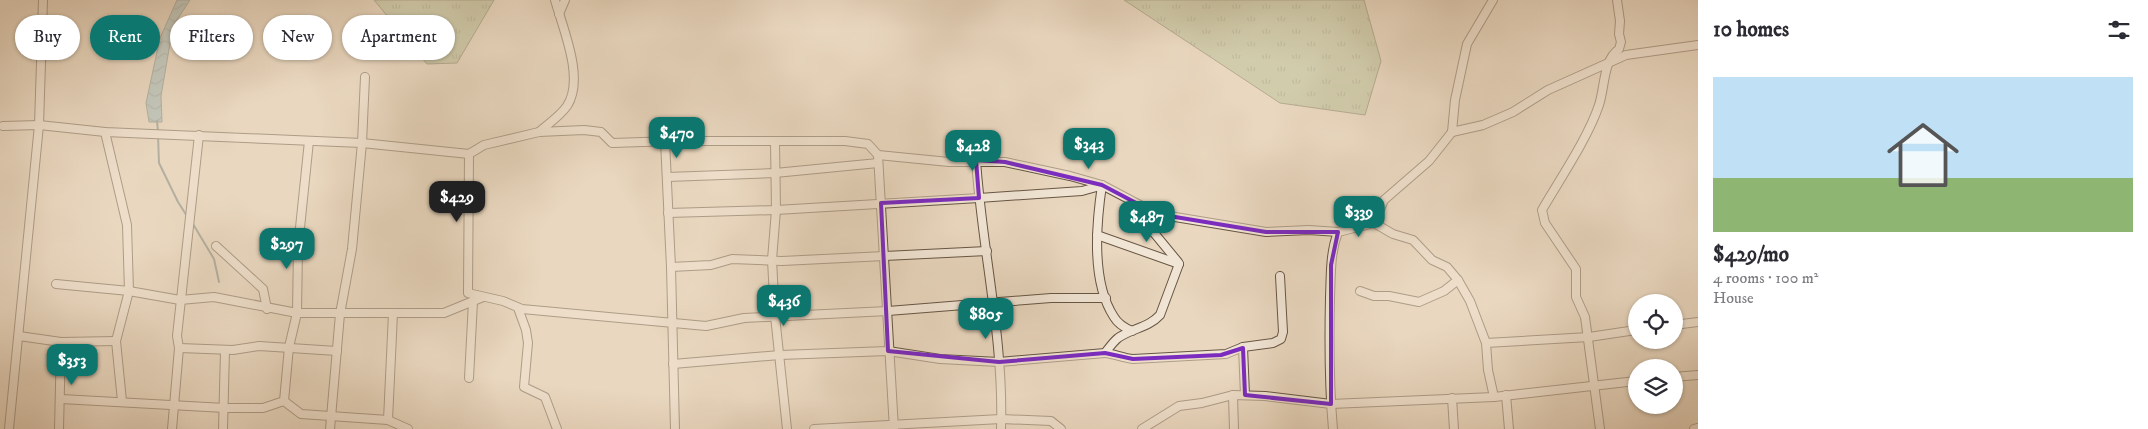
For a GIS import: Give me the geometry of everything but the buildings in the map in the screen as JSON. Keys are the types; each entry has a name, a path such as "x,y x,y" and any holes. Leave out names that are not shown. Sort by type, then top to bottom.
{"street":[{"path":"9,429 38,125 43,0"},
{"path":"539,132 567,107 574,92 574,70 555,0"},
{"path":"559,14 565,0"},
{"path":"1374,223 1384,200 1429,161 1452,132 1455,100 1467,44 1494,0"},
{"path":"1600,429 1589,337 1585,317 1576,297 1576,269 1545,223 1542,210 1592,123 1599,105 1609,63 1613,54 1620,49 1621,42 1618,34 1620,21 1617,0"},
{"path":"1452,132 1483,125 1513,112 1548,90 1626,55 1698,45"},
{"path":"330,429 340,314 352,249 362,143 365,77"},
{"path":"3,126 38,125 105,132 362,143 468,154 484,145 539,132 584,130 601,132 612,144 665,141 775,140 858,142 868,144 878,155 950,162 976,160 1005,162 1102,185 1157,214 1266,232 1309,230 1338,232 1374,223 1393,234 1413,240 1432,260 1447,268 1458,280 1470,302 1486,343 1488,370 1494,397"},
{"path":"105,132 127,225 129,291 116,342 122,401"},
{"path":"172,429 179,348 176,336 200,135"},
{"path":"775,140 776,210 772,260 775,316 786,429"},
{"path":"284,401 289,347 297,314 298,247 309,141"},
{"path":"665,141 673,324 675,429"},
{"path":"468,154 468,293 518,308 706,326 744,318 888,311 1051,298 1106,298"},
{"path":"878,155 894,428"},
{"path":"976,160 979,198 995,303 1001,429"},
{"path":"666,177 775,173 878,163"},
{"path":"668,213 776,210 979,198 1082,190 1102,185"},
{"path":"1102,185 1097,254 1106,298 1114,318 1132,331"},
{"path":"1157,214 1150,228 1179,264"},
{"path":"1333,429 1329,347 1331,265 1332,248 1338,232"},
{"path":"1097,235 1179,264"},
{"path":"216,246 263,289 267,309"},
{"path":"671,267 710,265 732,259 772,260 988,251"},
{"path":"1105,353 1118,338 1154,321 1160,315 1179,264"},
{"path":"673,364 780,355 888,351 940,359 999,362 1105,353 1113,354 1120,358 1133,359 1221,355 1243,347 1273,343 1281,338 1280,276"},
{"path":"1360,292 1374,296 1389,296 1419,302 1444,291 1458,280"},
{"path":"56,284 129,291 180,300 214,297 297,314 444,313 483,297"},
{"path":"469,378 474,301"},
{"path":"518,308 526,330 528,343 524,387 545,397 557,429"},
{"path":"388,420 393,313"},
{"path":"1683,324 1698,322"},
{"path":"1486,343 1589,337 1628,331"},
{"path":"18,336 61,342 116,342"},
{"path":"59,429 61,342"},
{"path":"179,348 225,350 259,346 337,350"},
{"path":"1243,347 1246,395"},
{"path":"224,429 225,350"},
{"path":"1683,376 1698,374"},
{"path":"1142,429 1179,406 1202,403 1233,395 1331,404 1494,397 1628,382"},
{"path":"1233,395 1234,429"},
{"path":"1506,395 1509,429"},
{"path":"1452,398 1454,429"},
{"path":"61,399 224,408 263,408 284,401"},
{"path":"284,401 300,414 388,420 408,429"},
{"path":"814,429 894,428 1001,419 1051,421 1060,429"},
{"path":"1694,429 1698,428"}],"highlighted area":[{"path":"976,160 1005,162 1102,185 1157,214 1266,232 1338,232 1331,265 1331,404 1245,395 1243,348 1221,355 1133,359 1105,353 999,362 888,351 881,203 979,198"}],"green space":[{"path":"374,0 494,0 457,63 427,64 424,60 455,60 455,15 386,15"},
{"path":"1124,0 1364,0 1381,61 1365,115 1280,103"}],"water":[{"path":"177,0 190,0 180,15 170,15"},
{"path":"170,16 170,44 161,96 162,122 149,122 146,103 155,60 160,60 160,38"}],"waterway":[{"path":"157,121 158,131"},
{"path":"158,136 159,163 187,216"},
{"path":"193,224 214,259 219,282"}]}
